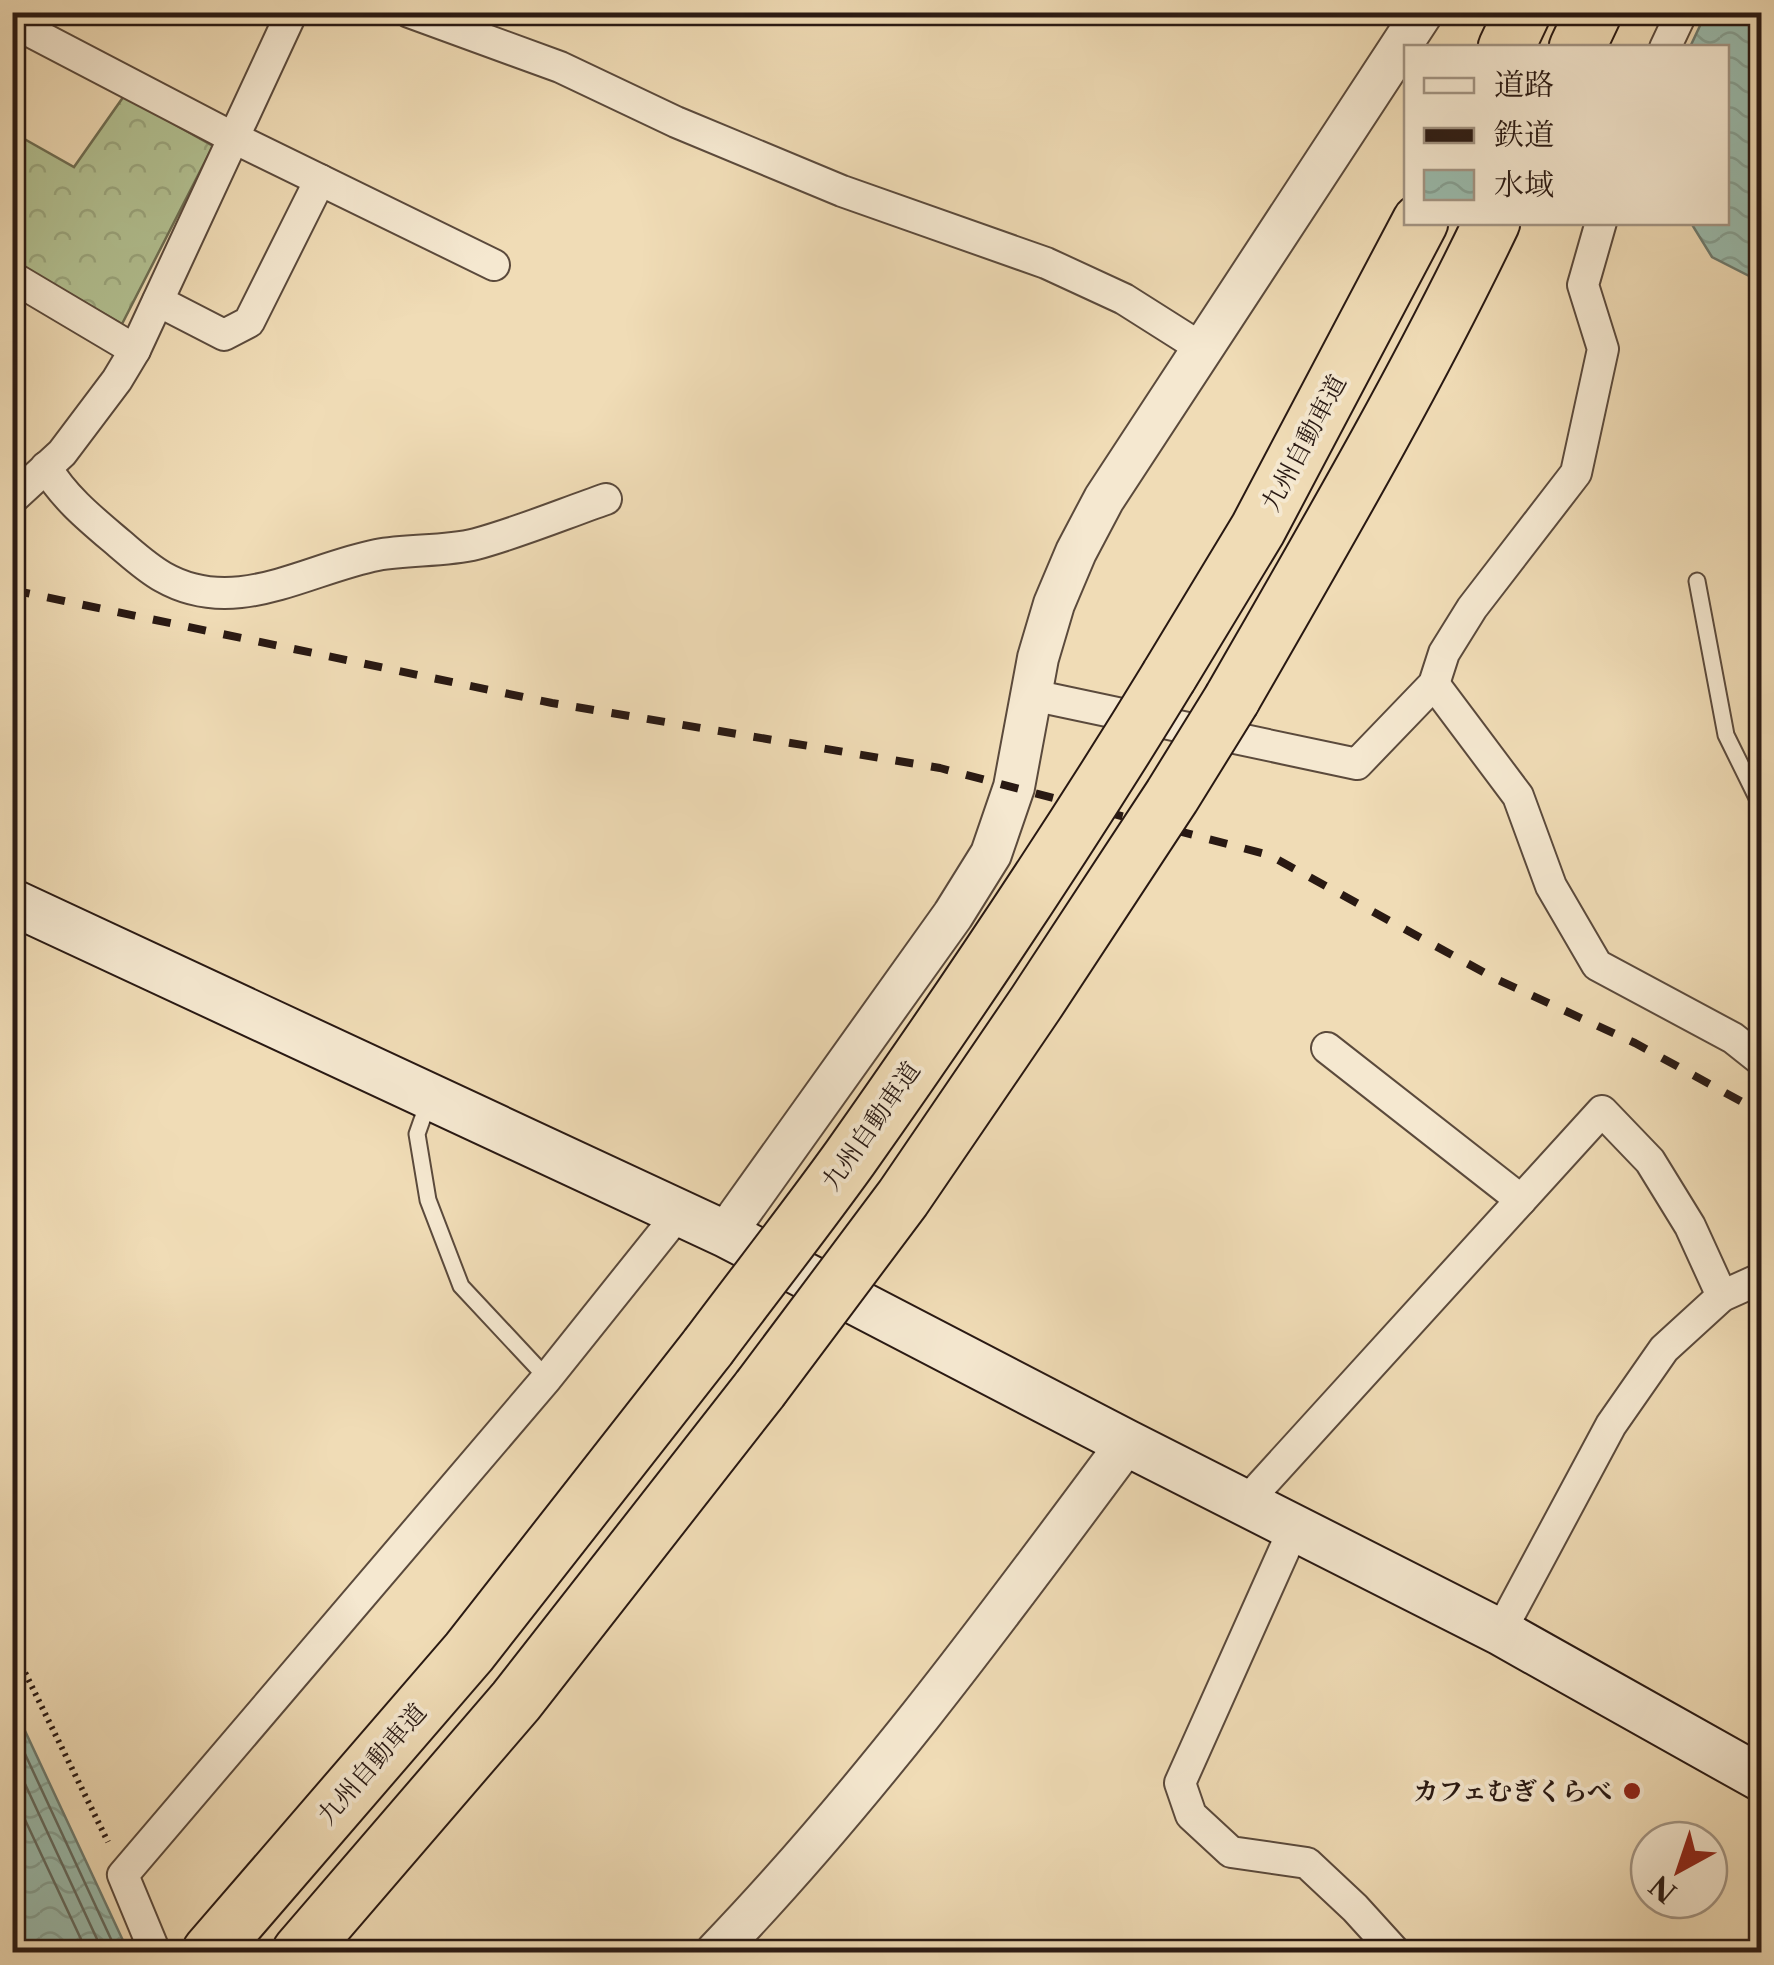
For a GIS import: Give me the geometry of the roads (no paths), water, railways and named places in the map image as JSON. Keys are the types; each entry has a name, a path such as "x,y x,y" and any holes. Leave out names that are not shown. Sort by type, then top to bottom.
{"highway":[{"path":"1507,45 1523,12"},
{"path":"1578,45 1594,12"},
{"name":"九州自動車道","path":"213,1949 469,1652 848,1161 979,971 1169,676 1258,529 1418,225"},
{"path":"300,1952 516,1701 903,1198 1141,844 1232,698 1314,557 1491,225"}],"main road":[{"path":"12,902 725,1234 1500,1632 1762,1779"}],"street":[{"path":"12,498 62,453 117,380 158,301 292,12"},
{"path":"410,12 560,67 676,122 842,191 1046,263 1124,299 1203,349"},
{"path":"725,1234 953,915 991,854 1014,787 1038,658 1054,604 1076,552 1104,500 1423,12"},
{"path":"1666,45 1682,12"},
{"path":"12,22 234,138 494,266"},
{"path":"158,301 224,335 249,322 320,180"},
{"path":"1032,696 1357,764 1434,684 1444,653 1472,608 1576,472 1603,349 1583,284 1600,225"},
{"path":"12,277 134,350"},
{"path":"46,467 77,506 164,578 192,588 232,594 269,588 375,556 474,545 606,498"},
{"path":"1434,684 1518,796 1551,886 1597,965 1733,1038 1762,1060"},
{"path":"1328,1048 1521,1200"},
{"path":"1246,1502 1602,1111 1650,1161 1690,1226 1722,1296"},
{"path":"156,1952 124,1875 547,1378 678,1213"},
{"path":"1500,1632 1612,1424 1664,1349 1722,1296 1762,1278"},
{"path":"716,1952 846,1806 979,1642 1127,1443"},
{"path":"1295,1526 1180,1784 1192,1815 1231,1852 1307,1863 1395,1952"}],"lane":[{"path":"1696,581 1726,735 1762,808"},
{"path":"430,1096 417,1134 428,1200 461,1286 547,1378"}],"water":[{"path":"1706,13 1761,13 1761,282 1712,257 1692,225 1729,225 1729,45 1691,45"},
{"path":"12,1703 126,1947 129,1952 13,1952"}],"railway":[{"path":"12,590 552,703 940,768 1269,855 1496,979 1635,1043 1762,1113"}],"place":[{"name":"カフェむぎくらべ","path":"1632,1791"}]}
